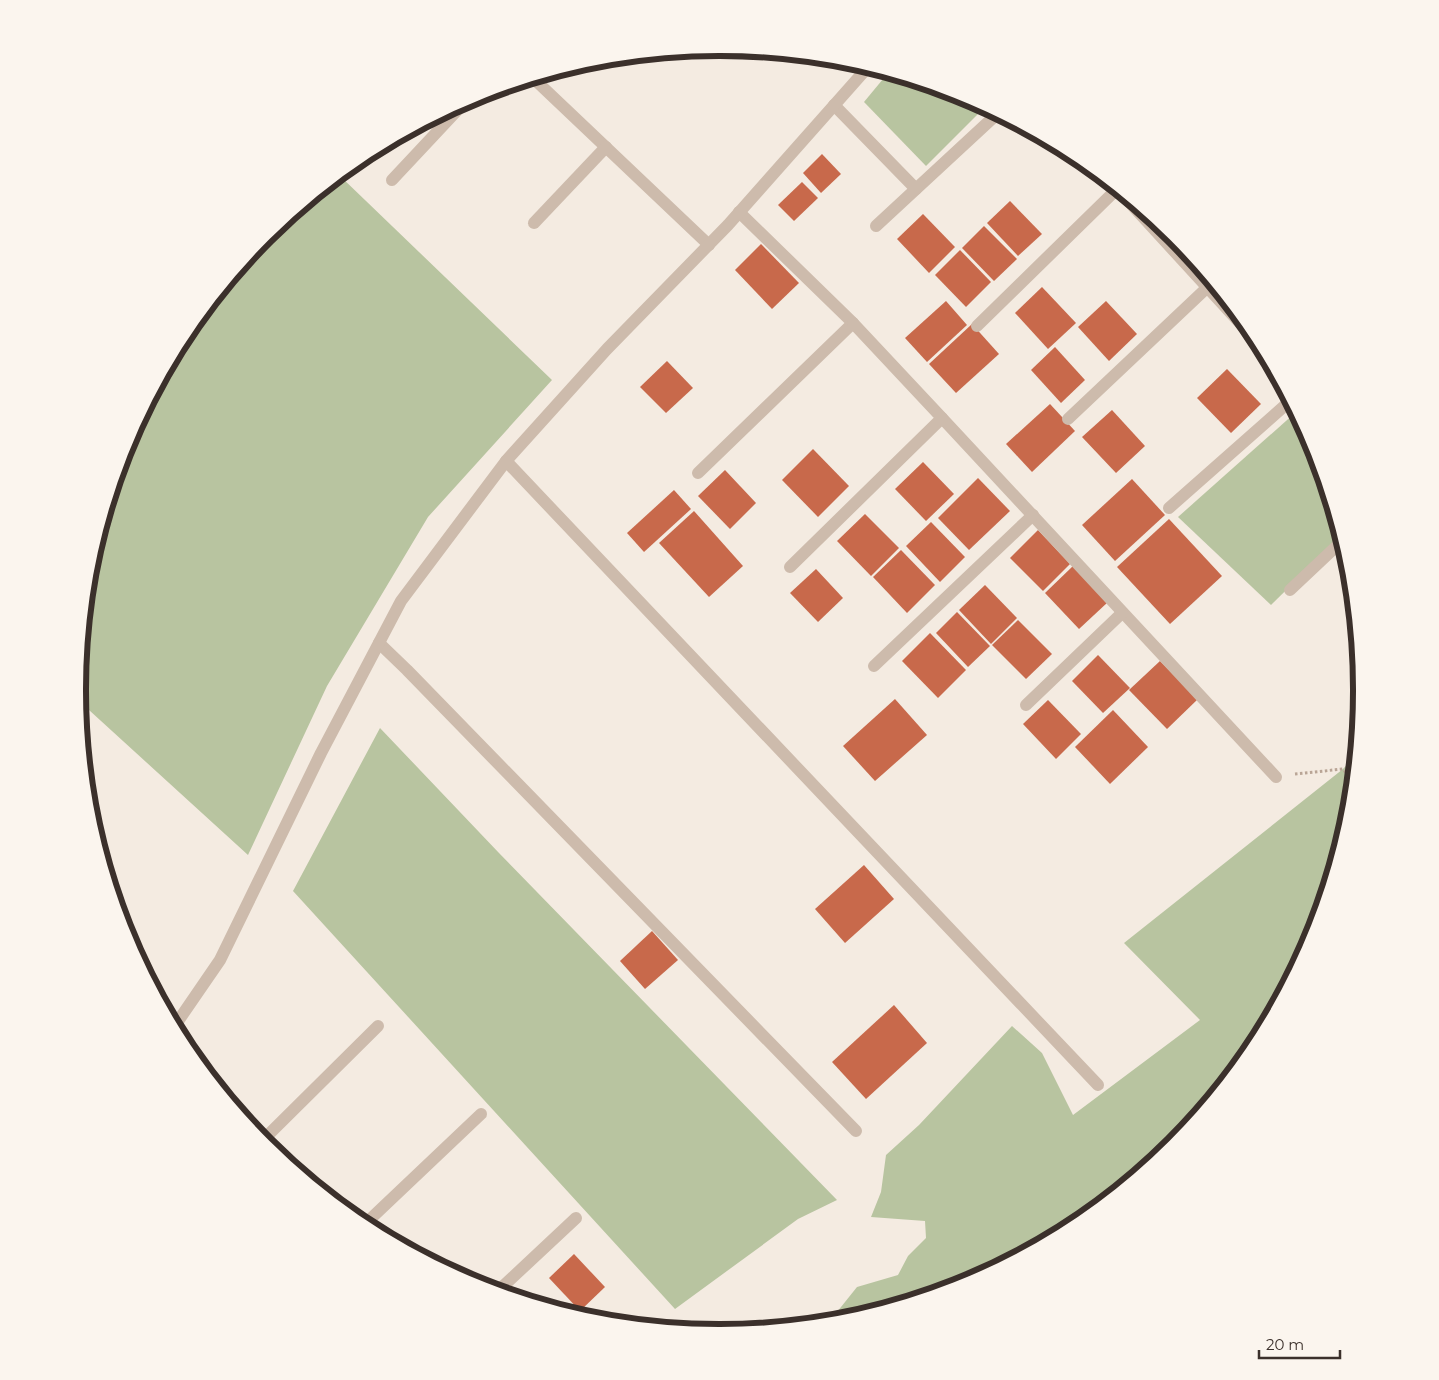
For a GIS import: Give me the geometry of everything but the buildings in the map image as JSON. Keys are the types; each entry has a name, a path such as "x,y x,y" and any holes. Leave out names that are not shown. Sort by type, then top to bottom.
{"street":[{"path":"179,1020 220,960 321,753 401,601 506,461 607,349 739,212 863,73"},
{"path":"538,83 709,244"},
{"path":"834,105 916,189"},
{"path":"392,180 452,116"},
{"path":"876,226 992,118"},
{"path":"534,223 606,147"},
{"path":"977,326 1113,193"},
{"path":"739,212 853,323 1276,777"},
{"path":"1068,419 1208,287"},
{"path":"698,473 853,323"},
{"path":"1170,508 1285,405"},
{"path":"790,567 942,418"},
{"path":"506,461 1098,1085"},
{"path":"874,666 1032,516"},
{"path":"1290,590 1337,546"},
{"path":"1026,705 1122,613"},
{"path":"378,643 856,1131"},
{"path":"268,1134 378,1026"},
{"path":"370,1219 481,1114"},
{"path":"504,1286 576,1218"}],"path":[{"path":"1276,777 1343,769 1348,775"}],"green space":[{"path":"884,78 962,104 980,112 926,166 864,102"},
{"path":"344,180 552,380 428,517 327,686 248,855 86,708 87,649 91,607 107,526 119,486 151,410 171,373 217,304 243,272 271,242"},
{"path":"1291,416 1320,486 1335,541 1271,605 1178,517"},
{"path":"380,728 837,1200 798,1219 675,1309 293,891"},
{"path":"1349,763 1341,814 1332,854 1320,894 1305,933 1268,1007 1222,1076 1196,1108 1168,1138 1105,1193 1072,1217 1036,1239 962,1276 884,1302 837,1313 857,1287 898,1275 908,1256 926,1238 925,1221 871,1217 881,1192 886,1155 919,1125 1012,1026 1042,1053 1073,1115 1200,1020 1124,943"}]}
